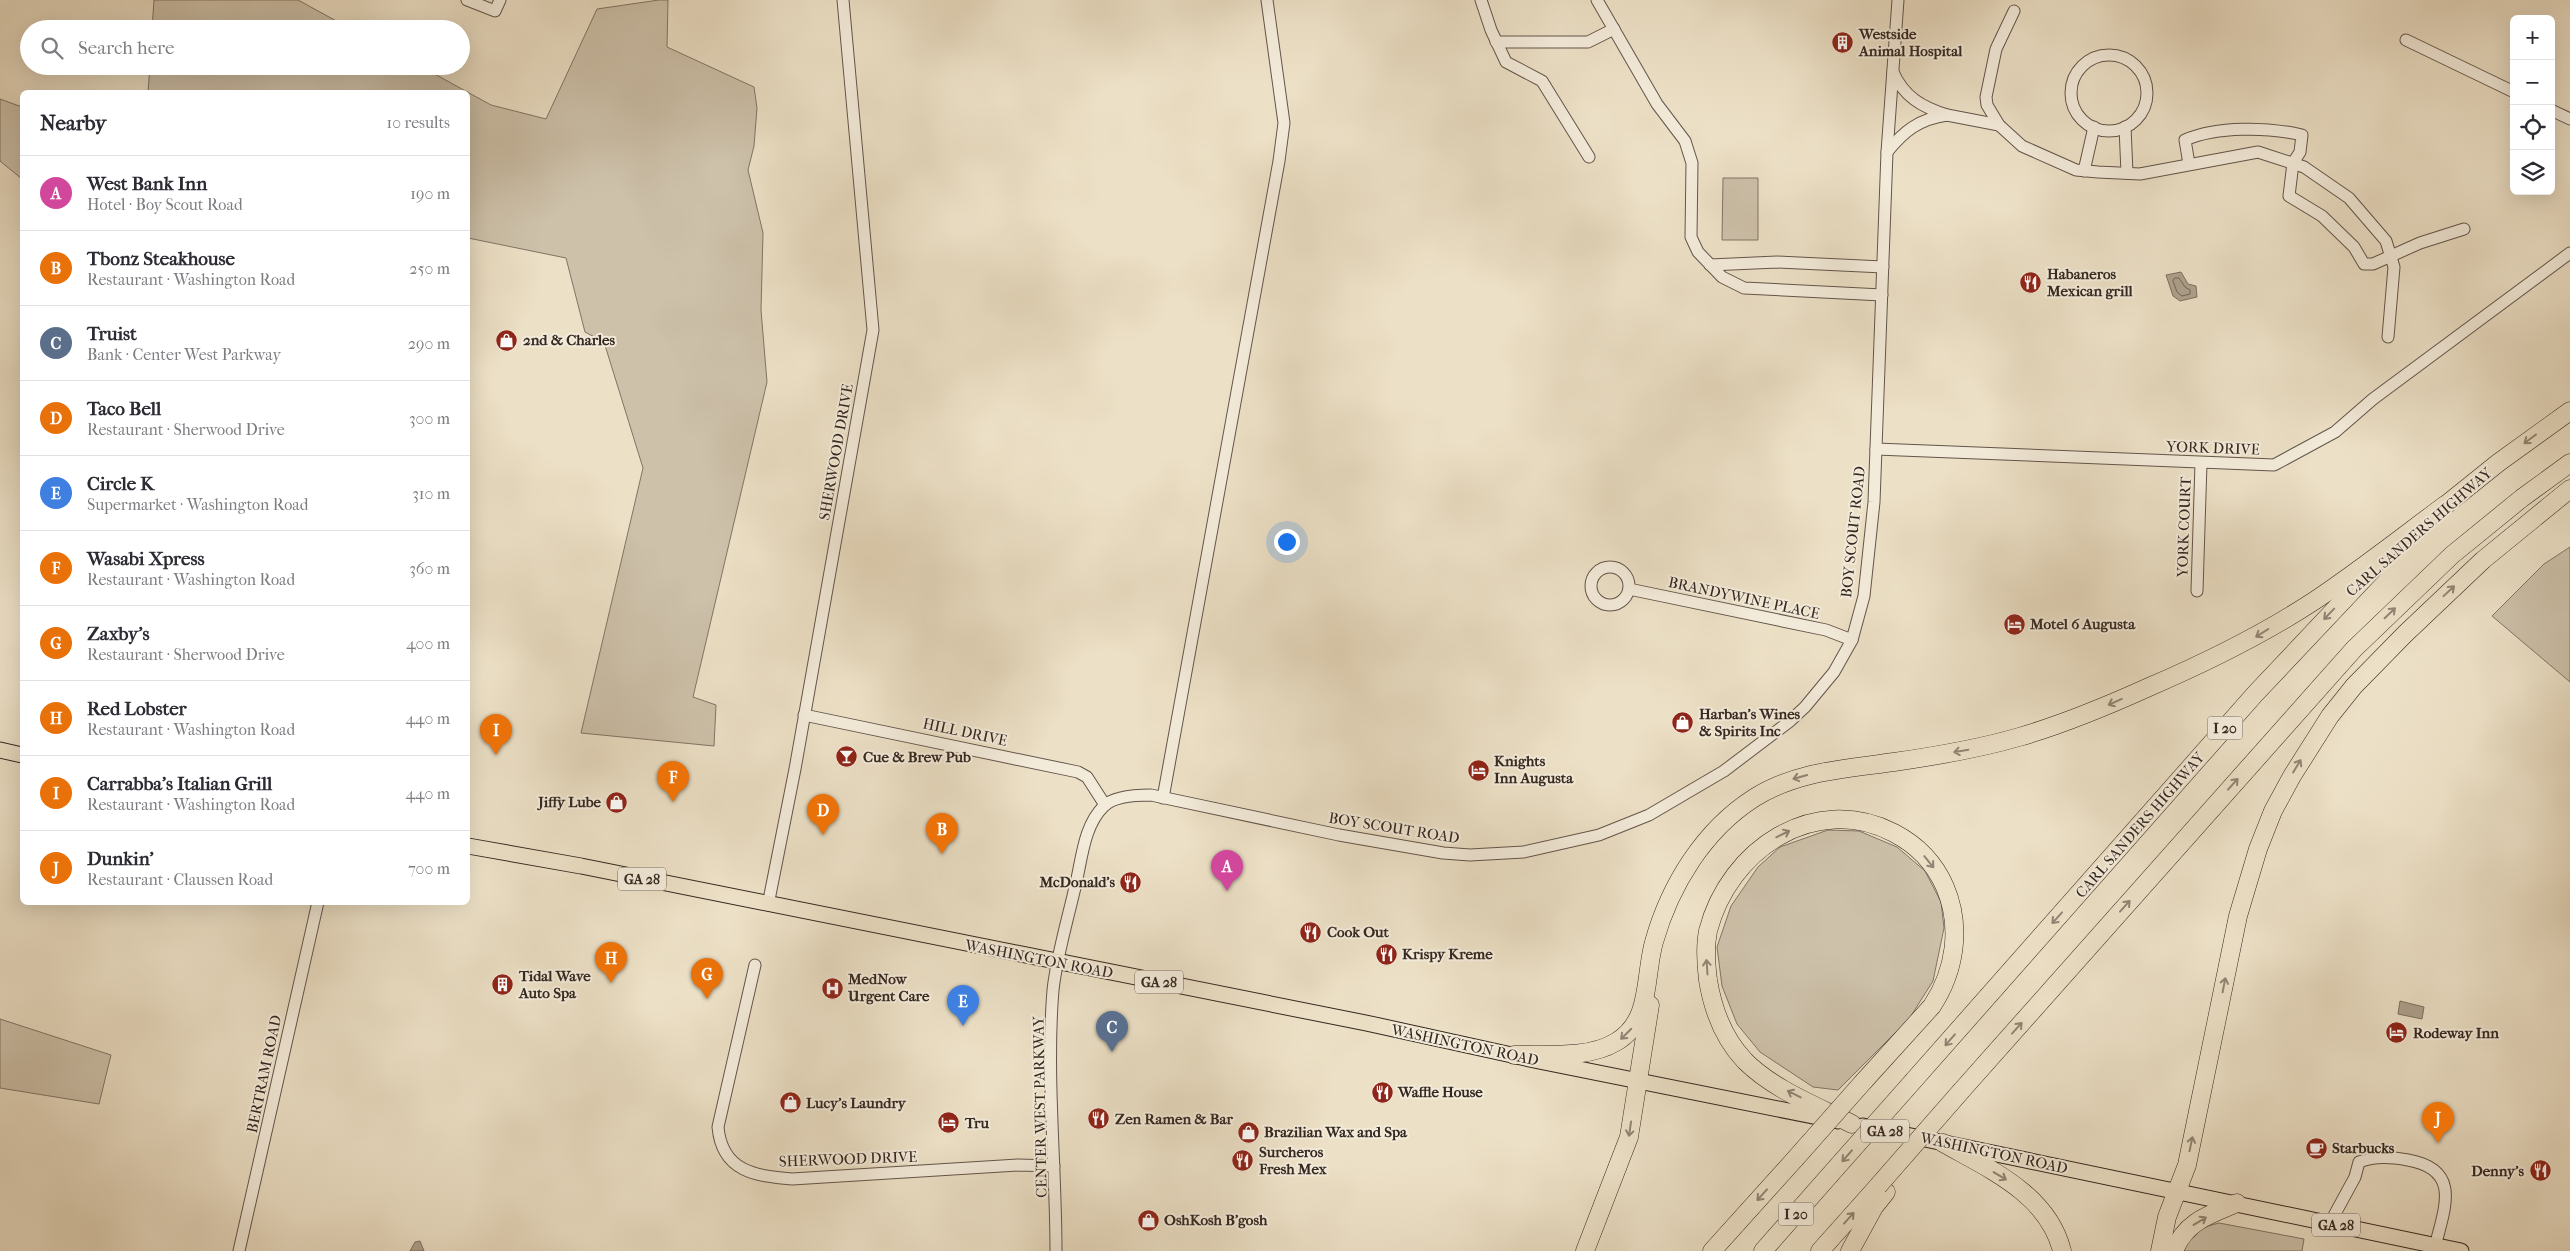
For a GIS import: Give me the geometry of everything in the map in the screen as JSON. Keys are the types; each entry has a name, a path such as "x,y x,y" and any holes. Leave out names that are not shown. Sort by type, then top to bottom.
{"highway":[{"name":"CARL SANDERS HIGHWAY","path":"1763,1251 2315,628 2361,581 2445,505 2570,411"},
{"name":"I 20","path":"1820,1251 1883,1187 1962,1090 2354,649 2452,556 2522,498 2570,462"},
{"path":"2160,1251 2167,1217 2187,1165 2245,891 2273,811 2292,776 2330,716 2354,686 2483,560 2570,489"},
{"path":"1514,1055 1594,1051 1615,1043 1629,1031 1642,1010 1653,943 1674,890 1686,868 1718,826 1742,806 1774,787 1814,773 1966,750 2018,737 2095,711 2254,638 2315,600 2445,505"},
{"path":"1712,1251 1795,1159 1864,1081 1926,1013 1940,994 1952,961 1953,913 1949,898 1934,868 1915,847 1900,836 1868,822 1835,818 1818,820 1783,833 1766,843 1735,876 1715,911 1708,932 1707,971 1715,1013 1731,1044 1746,1061 1777,1085 1852,1124"},
{"path":"1585,1251 1625,1151 1660,942 1674,890"},
{"path":"1943,1143 2025,1193 2056,1234 2062,1251"},
{"path":"1850,1251 1874,1208 1883,1187"},
{"path":"2174,1251 2180,1235 2195,1223 2237,1203"}],"main road":[{"path":"0,750 20,754"},
{"name":"WASHINGTON ROAD","path":"470,846 581,866 1057,962 2176,1190 2435,1248 2461,1251"}],"street":[{"path":"466,0 495,10 500,0"},
{"name":"SHERWOOD DRIVE","path":"768,905 873,330 843,0"},
{"path":"1163,798 1279,161 1284,123 1267,0"},
{"path":"1480,0 1506,62 1542,81 1589,157"},
{"path":"1597,0 1657,104 1685,141 1692,163 1691,237 1698,252 1710,265 1722,277 1744,288 1882,296"},
{"name":"BOY SCOUT ROAD","path":"1105,805 1137,794 1339,835 1443,853 1470,855 1524,852 1600,835 1649,816 1731,766 1790,721 1805,707 1834,672 1852,640 1864,596 1874,502 1887,152 1898,1"},
{"path":"2014,11 1996,49 1989,72 1986,97 1987,105 1999,125 2022,146 2051,160 2084,171 2140,174 2258,152 2304,167 2349,198 2386,241 2394,267 2388,337"},
{"path":"1496,42 1588,42 1614,29"},
{"path":"2406,40 2510,90"},
{"path":"2113,56 2127,60 2139,70 2147,91 2142,112 2125,127 2106,130 2094,127 2077,113 2072,98 2073,83 2085,64 2098,57 2113,56"},
{"path":"1892,71 1899,87 1913,100 1947,116 1999,125"},
{"path":"2555,112 2570,119"},
{"path":"1887,152 1904,132 1929,118 1947,116"},
{"path":"2084,171 2094,127"},
{"path":"2125,127 2127,173"},
{"path":"2189,164 2185,140 2199,134 2273,130 2302,135 2300,152 2293,163 2289,196 2322,216 2354,247 2364,264 2373,264 2420,244 2464,229"},
{"name":"YORK DRIVE","path":"1876,449 2274,465 2336,432 2373,399 2570,252"},
{"path":"1710,265 1777,262 1883,267"},
{"name":"YORK COURT","path":"2197,592 2201,463"},
{"name":"BRANDYWINE PLACE","path":"1629,589 1826,630 1852,640"},
{"name":"HILL DRIVE","path":"804,715 1078,772 1087,776 1105,805"},
{"path":"1057,962 1086,841 1097,816 1105,805"},
{"name":"BERTRAM ROAD","path":"239,1251 317,905"},
{"name":"CENTER WEST PARKWAY","path":"1056,1251 1052,1065 1053,993 1057,962"},
{"name":"SHERWOOD DRIVE","path":"756,964 718,1127 720,1144 741,1170 758,1176 805,1178 1018,1165 1054,1166"},
{"path":"2330,1223 2355,1177 2359,1162 2375,1157 2417,1162 2434,1169 2444,1180 2446,1187 2435,1248"}],"shaded area":[{"path":"154,0 298,0 335,20 153,20"},
{"path":"668,0 667,47 754,87 757,108 754,146 748,170 763,233 761,310 767,382 693,697 716,705 714,746 581,733 643,468 604,342 585,332 566,258 470,238 470,93 491,105 546,119 597,9"},
{"path":"149,75 436,75 463,90 148,90"},
{"path":"0,99 20,106 20,177 0,161"},
{"path":"1723,178 1758,178 1758,240 1722,240"},
{"path":"2570,547 2570,682 2492,616 2544,564"},
{"path":"1828,830 1859,831 1897,847 1925,871 1941,902 1944,928 1933,981 1909,1019 1838,1090 1813,1087 1760,1052 1737,1024 1722,986 1717,947 1731,906 1758,867 1780,847"},
{"path":"0,1019 111,1055 99,1104 0,1088"},
{"path":"2219,1223 2304,1239 2302,1251 2181,1251 2190,1236 2193,1238 2198,1233 2197,1229"}],"water":[{"path":"2181,272 2188,284 2196,286 2197,297 2180,301 2173,296 2166,275"},
{"path":"2400,1001 2424,1007 2422,1019 2398,1014"},
{"path":"420,1241 424,1251 410,1251 415,1242"}],"place":[{"name":"Westside Animal Hospital","path":"1843,43"},
{"name":"Habaneros Mexican grill","path":"2031,283"},
{"name":"2nd & Charles","path":"507,340"},
{"name":"Motel 6 Augusta","path":"2014,624"},
{"name":"Harban's Wines & Spirits Inc","path":"1683,723"},
{"name":"Carrabba's Italian Grill","path":"496,755"},
{"name":"Cue & Brew Pub","path":"847,757"},
{"name":"Knights Inn Augusta","path":"1478,770"},
{"name":"Jiffy Lube","path":"617,802"},
{"name":"Wasabi Xpress","path":"673,802"},
{"name":"Taco Bell","path":"823,835"},
{"name":"Tbonz Steakhouse","path":"942,854"},
{"name":"McDonald's","path":"1131,882"},
{"name":"West Bank Inn","path":"1227,891"},
{"name":"Cook Out","path":"1311,932"},
{"name":"Krispy Kreme","path":"1386,954"},
{"name":"Red Lobster","path":"611,983"},
{"name":"Tidal Wave Auto Spa","path":"503,985"},
{"name":"MedNow Urgent Care","path":"832,988"},
{"name":"Zaxby's","path":"707,999"},
{"name":"Circle K","path":"963,1026"},
{"name":"Rodeway Inn","path":"2397,1033"},
{"name":"Truist","path":"1112,1052"},
{"name":"Waffle House","path":"1382,1092"},
{"name":"Lucy's Laundry","path":"790,1103"},
{"name":"Zen Ramen & Bar","path":"1099,1119"},
{"name":"Tru","path":"949,1123"},
{"name":"Brazilian Wax and Spa","path":"1248,1132"},
{"name":"Dunkin'","path":"2438,1143"},
{"name":"Starbucks","path":"2316,1148"},
{"name":"Surcheros Fresh Mex","path":"1243,1161"},
{"name":"Denny's","path":"2540,1171"},
{"name":"OshKosh B'gosh","path":"1148,1220"}]}
